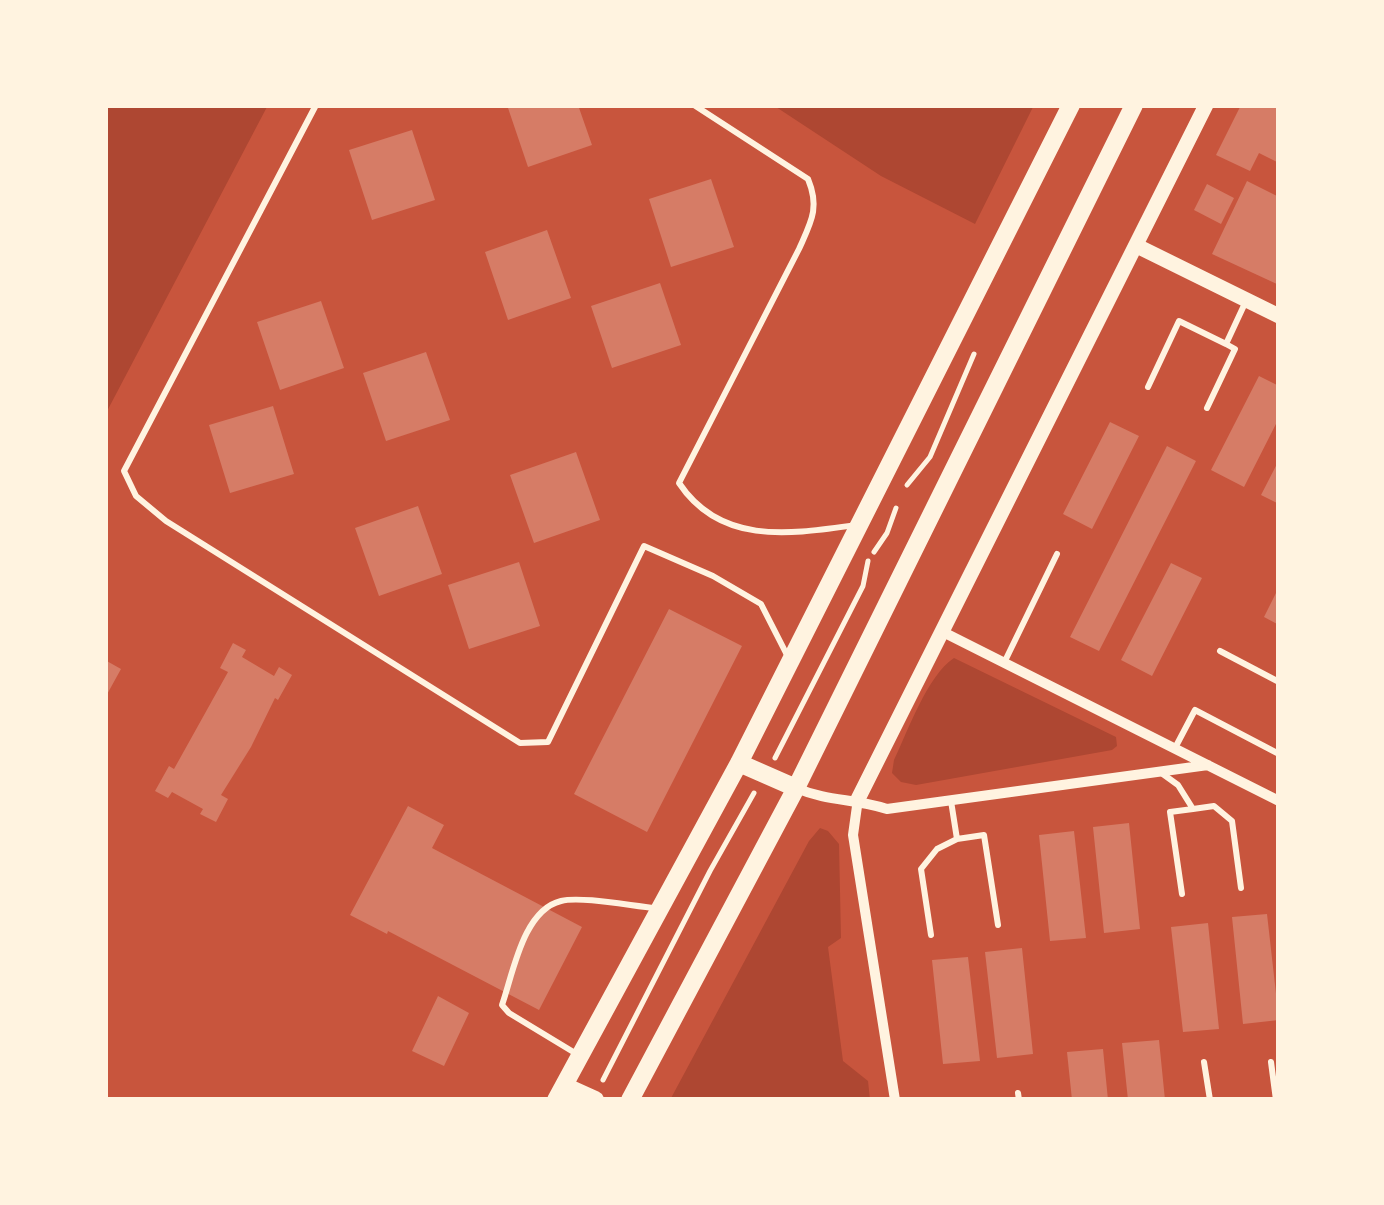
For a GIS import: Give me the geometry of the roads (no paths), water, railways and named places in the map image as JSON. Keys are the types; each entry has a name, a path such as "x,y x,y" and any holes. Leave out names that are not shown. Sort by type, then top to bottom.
{"main road":[{"path":"595,1100 560,1093 791,662 1071,105"},
{"path":"630,1100 796,788 1134,105"},
{"path":"739,762 796,788"}],"street":[{"path":"895,1100 853,834 858,799 1206,105"},
{"path":"1137,246 1279,316"},
{"path":"940,631 1279,801"},
{"path":"796,788 825,800 858,799 886,809 1208,765"}],"lane":[{"path":"316,105 124,472 136,496 166,522 520,743 548,742 644,546 713,576 762,604 791,662"},
{"path":"694,105 808,179 816,198 799,249 679,484 694,504 718,521 739,526 792,534 859,524"},
{"path":"1226,344 1247,300"},
{"path":"1148,387 1179,322 1235,348 1207,408"},
{"path":"1004,662 1057,554"},
{"path":"1220,651 1279,682"},
{"path":"1175,749 1195,710 1279,754"},
{"path":"1159,772 1178,785 1193,809"},
{"path":"951,801 957,840"},
{"path":"1182,894 1170,812 1214,806 1232,821 1241,888"},
{"path":"931,935 921,869 937,849 957,840 984,836 998,925"},
{"path":"581,1056 508,1013 502,1005 530,927 546,908 564,900 661,909"},
{"path":"1204,1062 1210,1100"},
{"path":"1271,1062 1276,1100"}]}
